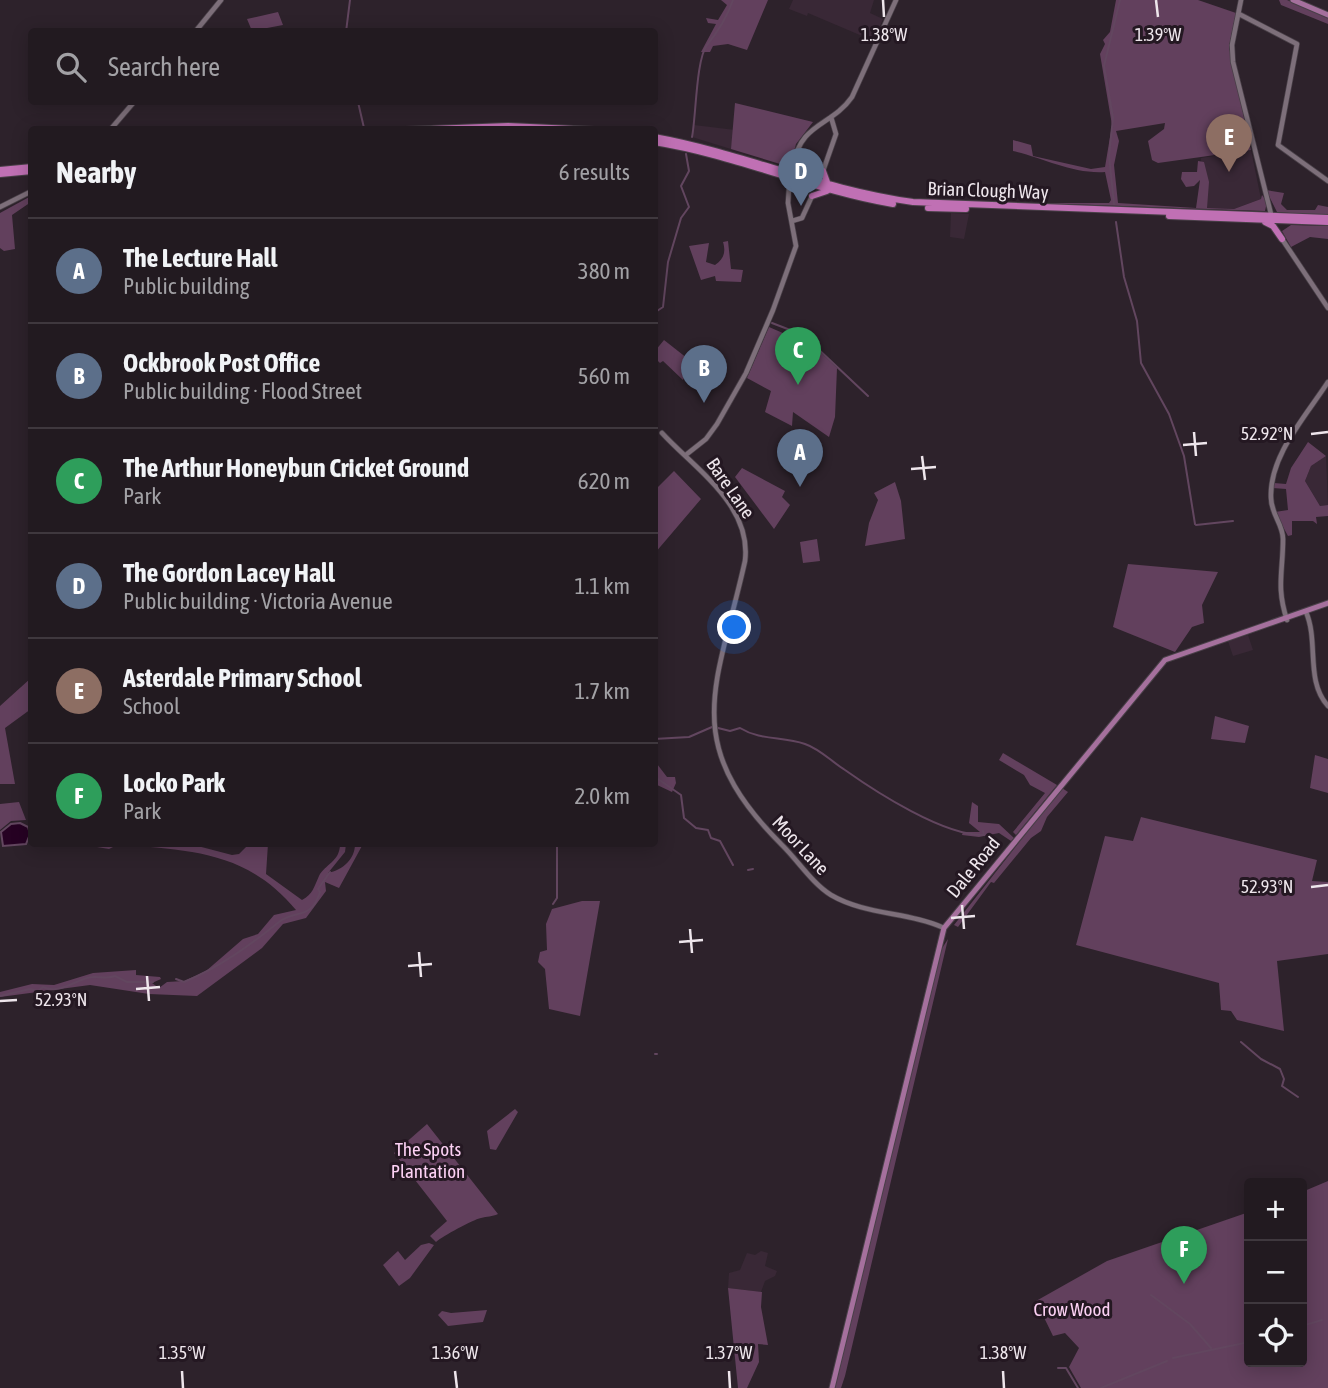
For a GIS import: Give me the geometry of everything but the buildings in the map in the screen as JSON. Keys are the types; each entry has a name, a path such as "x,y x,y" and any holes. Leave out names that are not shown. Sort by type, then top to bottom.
{"highway":[{"name":"Brian Clough Way","path":"658,141 725,153 831,185 894,200 932,204 1271,214 1328,220"},
{"name":"Brian Clough Way","path":"658,141 724,157 839,192 897,204 936,208 1328,220"},
{"path":"0,172 28,169"},
{"path":"799,175 814,176 823,171 824,180 831,185"},
{"path":"809,184 813,187 812,196"},
{"path":"812,196 822,191 839,192"},
{"path":"1236,219 1269,223 1281,238"},
{"path":"1281,238 1283,224 1300,221"}],"main road":[{"path":"1293,0 1328,15"},
{"name":"Dale Road","path":"832,1388 944,928 1165,660 1287,620 1328,603"}],"street":[{"path":"198,28 221,0"},
{"path":"687,454 713,430 736,391 767,325 792,260 796,243 789,188 803,137 831,117 852,97 896,0"},
{"path":"1241,0 1232,45 1233,62 1271,214"},
{"path":"1239,14 1297,44 1278,145 1328,181"},
{"path":"113,126 131,105"},
{"path":"823,171 836,132 831,117"},
{"path":"0,207 28,193"},
{"path":"792,221 802,218 812,196"},
{"path":"1281,238 1328,308"},
{"path":"1287,620 1279,595 1283,537 1272,510 1272,479 1283,452 1328,382"},
{"name":"Bare Lane","path":"662,433 709,477 745,532"},
{"name":"Moor Lane","path":"745,532 745,561 713,704 719,755 735,788 762,825 824,889 845,901 944,928"},
{"path":"1306,612 1311,624 1317,685 1328,706"}],"shaded area":[{"path":"793,0 874,0 870,13 883,19 874,41 808,13 807,16 789,9"},
{"path":"694,125 735,130 731,149 692,137"},
{"path":"1251,150 1261,199 1234,209 1204,208 1201,158"},
{"path":"951,213 969,214 964,239 950,237"},
{"path":"1326,456 1328,505 1320,506 1305,481 1311,466"},
{"path":"1248,635 1253,650 1233,656 1228,641"},
{"path":"20,823 28,827 26,844 3,846 1,832 11,824"},
{"path":"761,1251 768,1253 765,1266 777,1271 775,1276 765,1281 761,1292 728,1288 729,1273 740,1270 747,1253 755,1255"}],"green space":[{"path":"721,0 768,0 747,50 728,44 713,46 710,52 701,52 716,24 708,23 706,18 718,20 727,5"},
{"path":"1116,0 1198,0 1236,13 1229,47 1251,150 1158,163 1152,160 1148,141 1164,129 1165,123 1116,131 1119,141 1114,165 1118,203 1196,208 1200,180 1194,186 1186,187 1181,179 1182,172 1197,172 1198,161 1204,162 1209,182 1207,208 1234,209 1261,199 1262,195 1267,202 1265,211 1037,203 1109,203 1111,200 1105,172 1081,171 1013,151 1013,140 1031,145 1033,156 1091,169 1105,167 1112,125 1100,54 1105,44 1103,40 1110,32"},
{"path":"1279,0 1287,0 1328,17 1328,24 1281,5"},
{"path":"278,12 283,25 251,28 247,19"},
{"path":"735,103 813,122 796,144 790,167 731,149"},
{"path":"1266,190 1284,193 1281,204 1287,210 1315,210 1318,205 1328,207 1328,216 1277,212"},
{"path":"28,198 28,204 12,215 15,249 4,251 0,248 0,213"},
{"path":"1291,225 1328,226 1328,239 1310,237 1291,247 1282,231"},
{"path":"728,241 731,269 743,270 741,282 716,281 715,276 701,280 689,246 709,243 706,262 715,265 724,255 723,242"},
{"path":"769,327 815,347 837,368 835,417 829,437 793,412 792,426 765,412 771,391 747,378"},
{"path":"664,340 692,362 683,380 663,361 658,361 658,347"},
{"path":"1308,442 1326,456 1311,466 1305,481 1320,506 1328,505 1328,516 1316,517 1317,524 1313,521 1292,521 1292,535 1288,536 1275,512 1288,510 1286,489 1273,488 1274,483 1286,484 1291,468"},
{"path":"742,468 785,491 782,497 790,505 774,529 735,477"},
{"path":"674,471 701,499 658,549 658,487"},
{"path":"895,482 901,501 905,539 865,546 869,523 878,500 874,493"},
{"path":"817,539 820,561 803,563 800,542"},
{"path":"1128,564 1218,572 1202,605 1204,623 1192,627 1175,652 1113,627"},
{"path":"28,681 28,711 5,728 15,784 0,784 0,706"},
{"path":"1215,716 1249,726 1245,743 1211,739"},
{"path":"1003,753 1057,785 1016,835 1013,832 1045,793 1030,785 1024,775 999,760"},
{"path":"1315,755 1328,759 1328,793 1310,788"},
{"path":"658,765 667,777 675,777 676,783 672,792 658,785"},
{"path":"1062,788 1068,792 1047,817 1041,831 1031,838 994,883 991,882 958,927 954,925"},
{"path":"19,802 26,820 11,821 0,830 0,804"},
{"path":"972,802 978,806 978,822 999,824 1014,838 1011,841 999,833 979,837 962,835 963,832 980,832 969,823"},
{"path":"1141,817 1317,860 1312,881 1328,882 1328,954 1277,961 1284,1031 1237,1020 1231,1011 1221,1010 1219,983 1076,945 1105,836 1133,841"},
{"path":"149,847 201,847 232,855 239,854 246,847 268,847 266,874 302,900 311,893 322,872 338,855 340,847 346,847 345,852 328,873 347,863 354,847 361,847 339,888 325,882 326,891 306,918 283,924 262,948 197,996 149,994 90,985 0,997 0,992 32,984 54,985 93,973 136,970 136,975 160,977 161,979 152,983 159,988 167,982 184,981 206,971 243,939 258,934 274,915 296,910 277,890 257,875 215,857"},
{"path":"582,901 600,901 580,1016 549,1009 545,969 538,962 540,952 547,950 546,924 552,909"},
{"path":"948,939 845,1376 841,1388 835,1388 939,953"},
{"path":"515,1109 518,1112 496,1150 490,1149 487,1131"},
{"name":"The Spots Plantation","path":"427,1124 498,1214 471,1222 436,1242 430,1236 447,1221 394,1153"},
{"name":"Crow Wood","path":"1328,1181 1328,1388 1081,1388 1069,1367 1079,1348 1065,1333 1053,1336 1036,1301 1107,1261 1244,1214 1244,1367 1307,1367 1307,1190"},
{"path":"421,1245 434,1245 410,1278 399,1286 383,1265 398,1251 405,1260"},
{"path":"728,1288 762,1292 761,1307 768,1345 758,1344 759,1362 747,1388 738,1388"},
{"path":"487,1310 483,1322 448,1326 438,1315 442,1311 451,1313"}],"waterway":[{"path":"346,28 350,0"},
{"path":"692,137 703,52 722,24 733,0"},
{"path":"1114,204 1109,156 1113,118 1104,66 1120,0"},
{"path":"359,105 364,126"},
{"path":"658,310 663,307 668,262 681,218 689,207 681,186 689,171 686,154"},
{"path":"1116,222 1124,277 1137,321 1141,363 1169,414 1184,456 1195,524"},
{"path":"772,323 808,340"},
{"path":"816,347 868,396"},
{"path":"1196,525 1233,521"},
{"path":"658,739 689,737 712,727"},
{"path":"718,728 730,731 740,728 764,737 805,744 892,800 931,821 968,833 984,835 983,831"},
{"path":"658,779 681,795 684,818 696,828 708,830 711,838 720,841 733,865"},
{"path":"553,904 557,898 557,847"},
{"path":"748,870 753,869"},
{"path":"176,979 184,982 210,970 285,918 307,911 316,901 320,892 318,889 330,872"},
{"path":"0,996 30,989 38,991 43,987 60,988 91,977 115,976 127,982 153,982"},
{"path":"1241,1042 1261,1059 1280,1069 1284,1079 1282,1086 1298,1097"},
{"path":"1151,1295 1190,1324 1211,1348"},
{"path":"1307,1324 1322,1320"},
{"path":"1173,1358 1244,1343"},
{"path":"1101,1388 1167,1361"},
{"path":"1058,1368 1066,1368 1078,1388"}],"place":[{"name":"Asterdale Primary School","path":"1229,172"},
{"name":"The Gordon Lacey Hall","path":"801,206"},
{"name":"The Arthur Honeybun Cricket Ground","path":"798,385"},
{"name":"Ockbrook Post Office","path":"704,403"},
{"name":"The Lecture Hall","path":"800,487"},
{"name":"Locko Park","path":"1184,1284"}]}
